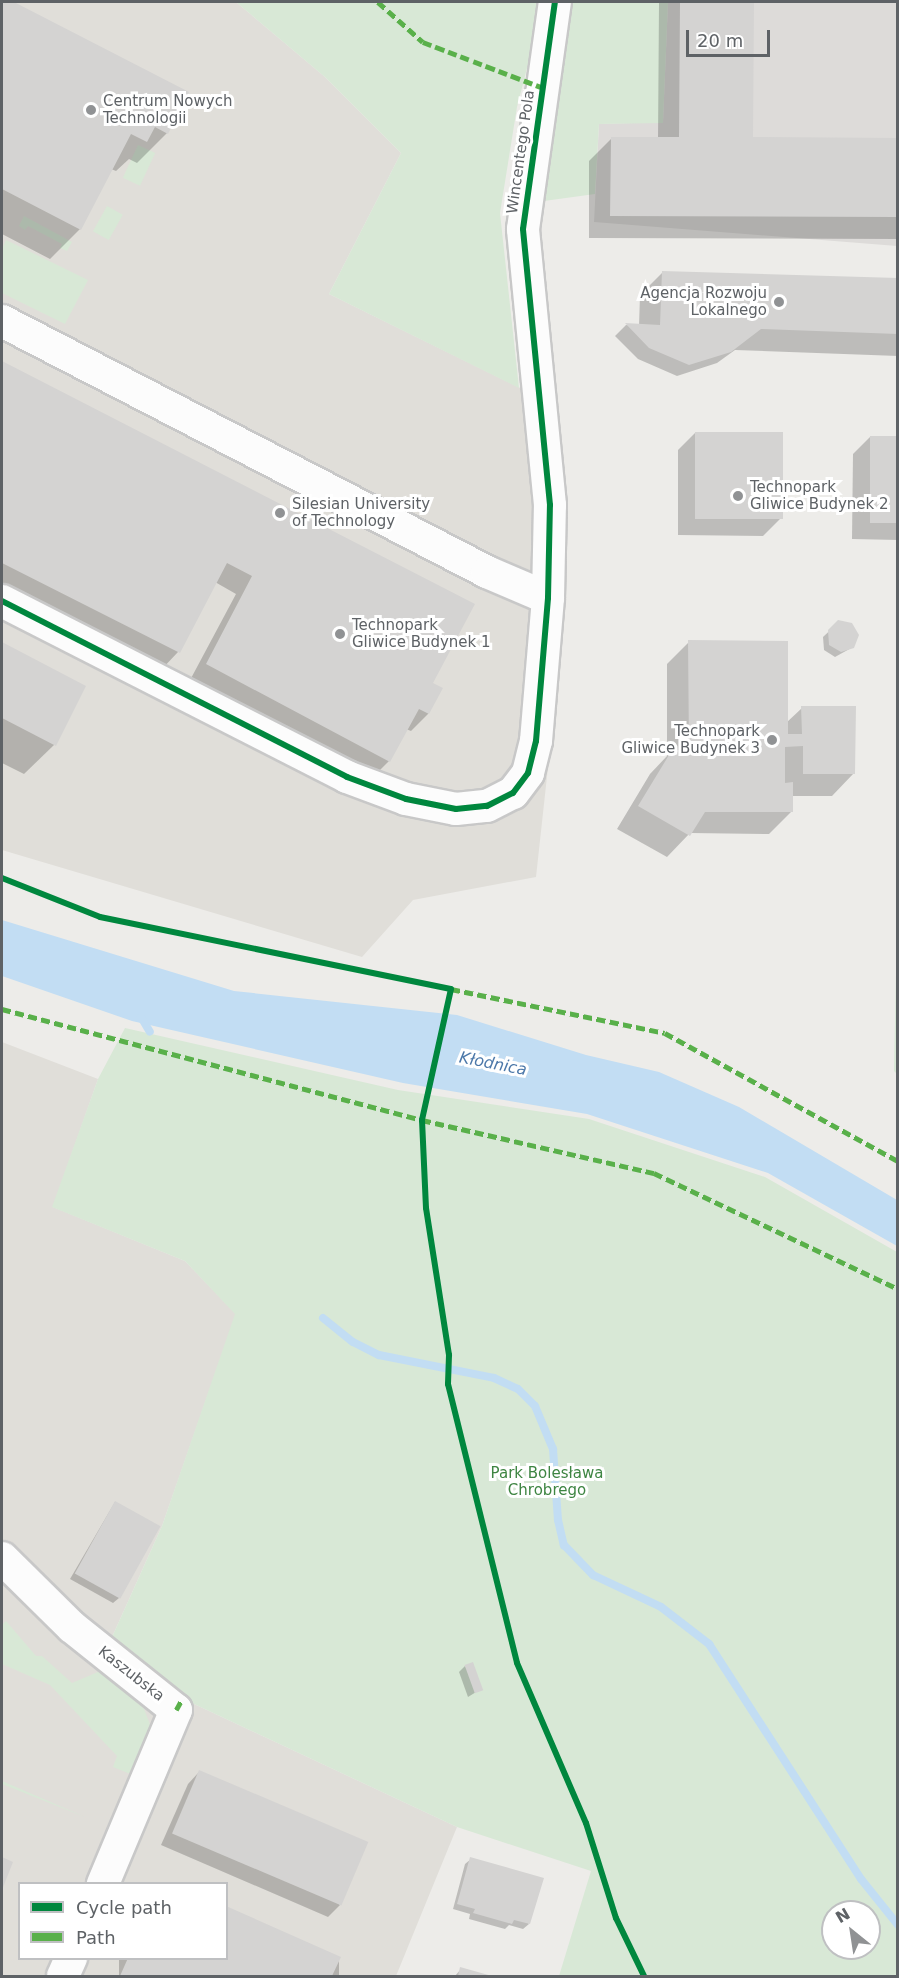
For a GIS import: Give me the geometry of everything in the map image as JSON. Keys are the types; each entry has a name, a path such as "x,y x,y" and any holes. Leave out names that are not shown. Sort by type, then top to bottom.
{"street":[{"name":"Wincentego Pola","path":"2,600 347,777 406,799 456,809 487,807 513,793 528,773 536,741 548,598 550,505 523,229 555,2"},
{"path":"2,321 487,572 548,598"},
{"name":"Kaszubska","path":"2,1558 72,1627 177,1710 104,1882"},
{"path":"63,1977 71,1960"}],"shaded area":[{"name":"Silesian University of Technology","path":"2,2 236,2 325,77 401,153 329,294 553,404 564,621 536,877 413,900 362,957 2,850"},
{"path":"668,2 897,2 897,246 594,222 599,124 663,122"},
{"path":"2,1042 98,1079 53,1207 185,1261 236,1314 162,1526 112,1637 192,1703 457,1827 396,1976 2,1976"}],"green space":[{"path":"236,2 544,2 517,107 500,213 519,388 329,294 401,153 325,77"},
{"path":"567,2 668,2 663,123 599,124 595,194 544,201"},
{"path":"138,145 155,153 140,186 123,178"},
{"path":"107,206 123,215 109,240 93,231"},
{"path":"24,216 72,242 67,251 60,248 62,244 28,226 25,230 19,226"},
{"path":"6,240 88,280 65,324 2,293 2,249"},
{"path":"897,923 897,1074 894,1071"},
{"name":"Park Bolesława Chrobrego","path":"125,1028 398,1090 589,1119 765,1177 897,1252 897,1976 559,1976 591,1871 457,1827 192,1703 112,1637 162,1526 235,1314 185,1261 52,1207 98,1079"},
{"path":"6,1621 36,1656 42,1656 72,1683 105,1669 126,1684 144,1709 151,1727 133,1775 113,1767 117,1756 50,1685 2,1664 2,1625"},
{"path":"2,1781 85,1817 2,1784"}],"water":[{"name":"Kłodnica","path":"2,920 234,991 457,1015 586,1055 659,1072 739,1107 897,1200 897,1246 768,1173 587,1114 403,1083 132,1021 2,976"}],"building":[{"name":"Centrum Nowych Technologii","path":"2,2 14,2 189,92 168,134 155,127 147,142 131,134 81,230 2,189"},
{"path":"680,2 754,2 753,137 898,138 898,217 610,216 611,137 679,137"},
{"name":"Agencja Rozwoju Lokalnego","path":"662,271 898,278 898,334 761,329 731,352 689,365 649,348 625,323 660,325"},
{"path":"2,361 475,604 433,683 443,688 429,714 419,709 390,762 206,664 252,576 227,563 180,653 2,563"},
{"name":"Technopark Gliwice Budynek 2","path":"695,432 783,432 783,519 695,519"},
{"name":"Technopark Gliwice Budynek 2","path":"870,436 898,436 898,523 870,523"},
{"path":"838,620 852,623 859,635 854,648 841,652 829,645 828,630"},
{"name":"Technopark Gliwice Budynek 3","path":"688,640 788,641 788,734 802,734 801,706 856,706 855,774 803,774 803,746 785,747 785,783 793,782 793,812 705,812 690,836 638,806 672,750 689,750"},
{"path":"2,642 86,686 56,746 2,718"},
{"path":"115,1501 160,1526 120,1599 75,1574"},
{"path":"473,1662 483,1690 475,1693 465,1665"},
{"path":"199,1770 368,1842 341,1905 172,1834"},
{"path":"2,1857 13,1862 2,1890"},
{"path":"470,1857 544,1878 530,1924 514,1920 512,1924 473,1913 475,1909 457,1904"},
{"path":"228,1907 341,1957 332,1976 120,1976 127,1960 228,1960"},
{"path":"460,1967 492,1976 458,1976"}],"waterway":[{"path":"141,1017 150,1032"},
{"path":"323,1318 353,1342 379,1355 494,1378 518,1389 535,1406 553,1449 558,1520 564,1545 593,1575 661,1607 709,1644 861,1879 898,1925"}],"marked path":[{"path":"378,2 423,42 541,87"},
{"path":"451,989 665,1033 898,1161"},
{"path":"2,1009 422,1120 654,1173 898,1289"},
{"path":"176,1710 182,1699"}],"cycle path":[{"path":"2,601 347,777 406,799 456,809 487,806 513,793 528,773 536,741 548,598 550,505 523,229 555,2"},
{"path":"2,878 100,917 451,989 422,1120 426,1208 449,1355 448,1384 517,1663 586,1823 616,1918 644,1976"}],"place":[{"name":"Centrum Nowych Technologii","path":"91,110"},
{"name":"Agencja Rozwoju Lokalnego","path":"779,302"},
{"name":"Technopark Gliwice Budynek 2","path":"738,496"},
{"name":"Silesian University of Technology","path":"280,513"},
{"name":"Technopark Gliwice Budynek 1","path":"340,634"},
{"name":"Technopark Gliwice Budynek 3","path":"772,740"}]}
